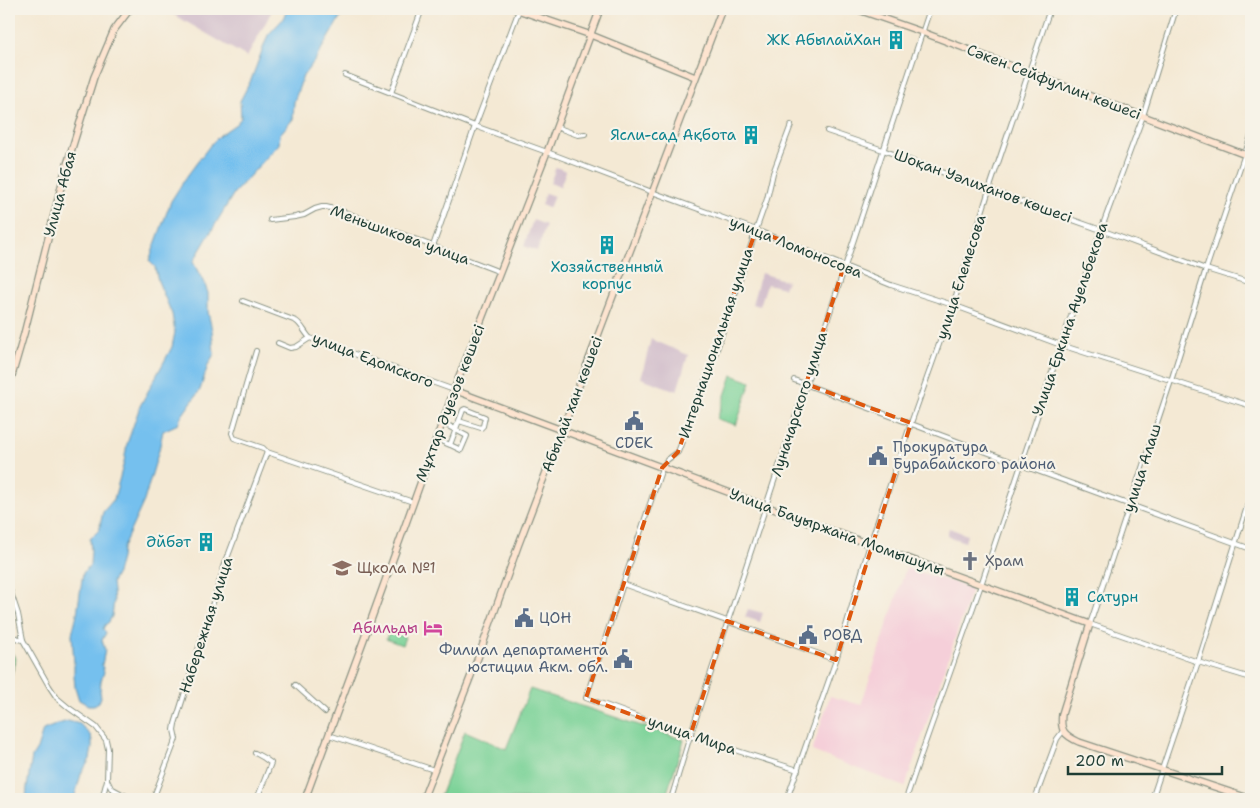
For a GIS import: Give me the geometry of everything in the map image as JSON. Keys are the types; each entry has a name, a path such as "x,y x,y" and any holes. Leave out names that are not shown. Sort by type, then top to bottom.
{"street":[{"name":"Улица Абая","path":"9,386 10,375 24,334 65,171 94,77 114,30 130,9"},
{"path":"391,93 422,9"},
{"name":"Мұхтар Әуезов көшесі","path":"305,799 442,422 547,152 600,9"},
{"name":"Абылай хан көшесі","path":"424,799 722,9"},
{"name":"Сәкен Сейфуллин көшесі","path":"856,9 922,32 1248,156"},
{"name":"Луначарского улица","path":"671,799 844,266 930,9"},
{"name":"улица Елемесова","path":"787,799 836,660 870,544 953,305 989,190 1050,9"},
{"name":"Улица Еркина Ауельбекова","path":"906,799 981,585 1061,345 1143,116 1176,9"},
{"path":"433,246 517,10 591,35 696,77"},
{"name":"улица Ломоносова","path":"345,75 475,126 756,230 891,285 953,305 1061,345 1251,406"},
{"name":"Интернациональная улица","path":"586,698 662,468 667,460 678,452 716,352 768,199 773,173 791,125"},
{"path":"556,127 578,135 585,134"},
{"name":"Шоқан Уәлиханов көшесі","path":"827,131 1251,283"},
{"name":"улица Алаш","path":"1035,799 1058,739 1063,731 1062,714 1090,624 1171,381 1206,268 1248,156 1251,136"},
{"name":"Меньшикова улица","path":"270,220 295,218 315,209 326,207 342,211 500,272"},
{"name":"улица Едомского","path":"243,300 296,321 310,338 454,390"},
{"path":"278,343 290,348 296,347 310,338"},
{"path":"256,351 232,433 234,438 263,448 267,452 413,502"},
{"path":"794,380 1251,549"},
{"name":"Улица Бауыржана Момышулы","path":"454,390 981,585 1198,662 1251,678"},
{"path":"450,445 463,410 465,409 485,417 484,424 480,428 459,421"},
{"path":"436,439 461,450 467,436 442,422"},
{"name":"Набережная улица","path":"153,799 176,739 175,724 225,564 267,452"},
{"path":"1152,799 1251,494"},
{"path":"623,584 836,660"},
{"path":"9,587 23,640 49,686 57,698 96,726 106,740 108,750 107,780 102,799"},
{"path":"9,636 23,640"},
{"path":"295,685 325,712"},
{"name":"улица Мира","path":"586,698 690,736 798,770"},
{"path":"1063,731 1066,735 1079,742 1251,799"},
{"path":"328,735 434,770"},
{"path":"255,753 271,763 258,799"},
{"path":"107,780 111,788 134,799"}],"highlighted area":[{"path":"756,230 844,266 806,384 911,423 836,660 727,621 690,736 586,698 662,468 678,452"}],"shaded area":[{"path":"164,9 273,9 247,57"},
{"path":"556,167 566,171 560,187 550,183"},
{"path":"545,193 554,196 549,208 541,205"},
{"path":"533,220 546,225 537,251 524,246"},
{"path":"761,273 787,281 784,288 767,284 760,306 752,304"},
{"path":"651,339 688,355 677,391 641,378"},
{"path":"949,528 967,535 965,542 947,536"},
{"path":"906,568 972,588 905,787 812,751 830,696 861,705"},
{"path":"748,609 763,613 760,622 745,617"}],"green space":[{"path":"732,375 751,382 736,425 717,419"},
{"path":"389,631 405,637 402,645 386,639"},
{"path":"9,649 16,659 9,684"},
{"path":"530,689 684,740 665,799 439,799 465,731 506,749"}],"water":[{"path":"288,9 349,9 338,21 315,60 303,76 294,102 293,119 280,134 279,144 234,193 193,262 208,293 208,312 214,354 208,365 200,390 178,424 163,431 144,501 122,549 117,573 112,582 114,601 112,616 103,629 106,633 102,640 105,650 102,665 104,672 101,681 101,697 95,705 88,705 79,700 75,687 72,634 83,573 90,565 90,539 99,530 103,512 114,499 127,444 140,406 172,347 175,332 172,314 158,281 155,267 149,261 171,201 187,176 211,144 241,118 240,101 251,80 268,35 282,20"},
{"path":"68,721 80,724 91,736 92,741 90,759 81,774 74,799 26,799 32,757 37,749 43,730"}],"place":[{"name":"ЖК АбылайХан","path":"896,40"},
{"name":"Ясли-сад Ақбота","path":"751,135"},
{"name":"Хозяйственный корпус","path":"607,245"},
{"name":"CDEK","path":"634,421"},
{"name":"Прокуратура Бурабайского района","path":"878,456"},
{"name":"Әйбәт","path":"206,542"},
{"name":"Храм","path":"970,561"},
{"name":"Щкола №1","path":"342,568"},
{"name":"Сатурн","path":"1072,597"},
{"name":"ЦОН","path":"524,618"},
{"name":"Абильды","path":"433,628"},
{"name":"РОВД","path":"808,635"},
{"name":"Филиал департамента юстиции Акм. обл.","path":"623,659"}]}
